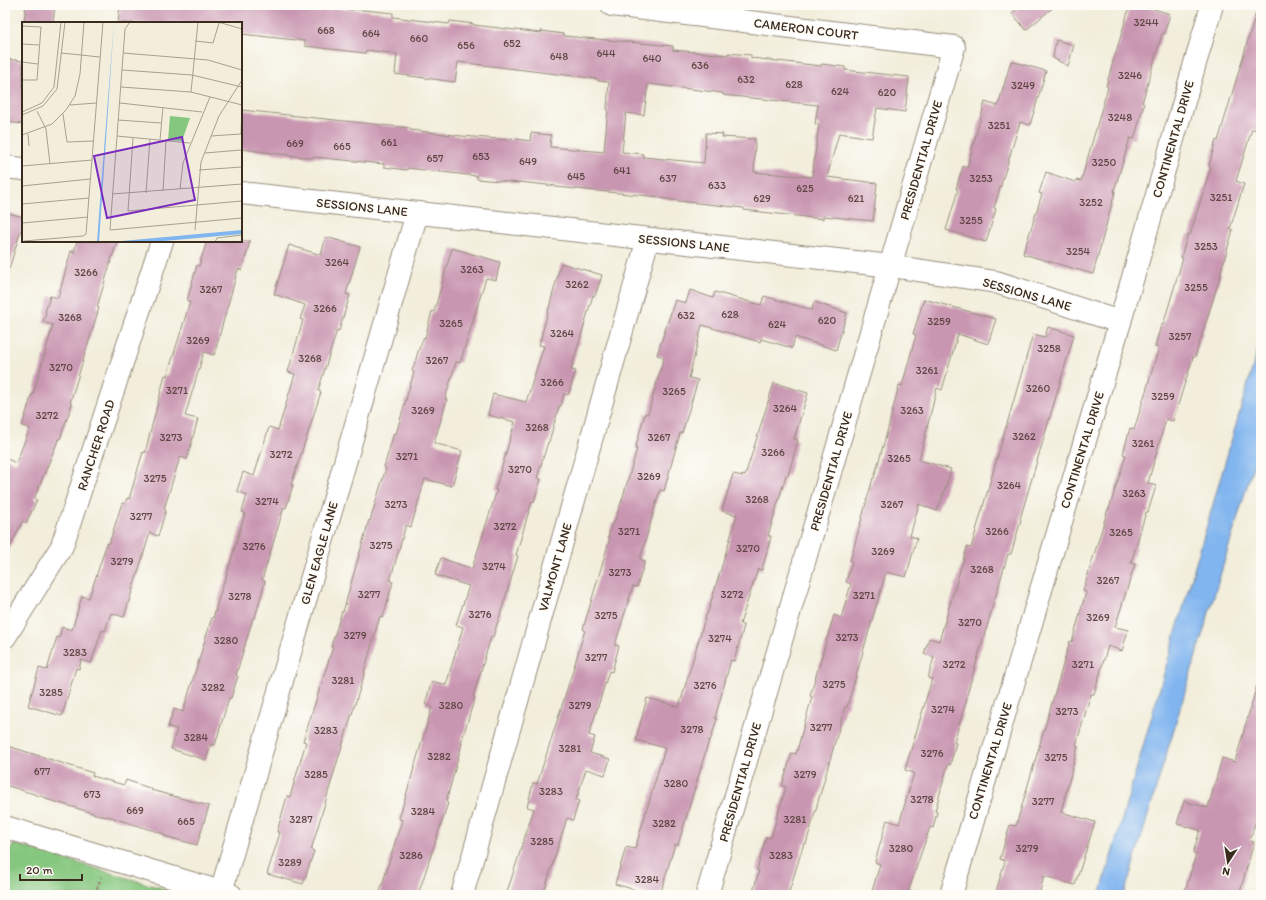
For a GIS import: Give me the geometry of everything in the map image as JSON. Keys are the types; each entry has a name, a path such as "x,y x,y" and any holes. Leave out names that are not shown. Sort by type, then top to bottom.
{"street":[{"name":"CAMERON COURT","path":"612,5 954,47"},
{"name":"CONTINENTAL DRIVE","path":"950,895 1120,322 1212,5"},
{"name":"PRESIDENTIAL DRIVE","path":"707,895 954,47"},
{"path":"5,167 22,169"},
{"name":"SESSIONS LANE","path":"242,193 890,266 996,282 1120,322"},
{"name":"GLEN EAGLE LANE","path":"226,894 416,213"},
{"name":"VALMONT LANE","path":"462,895 648,239"},
{"name":"RANCHER ROAD","path":"5,637 62,546 162,242"},
{"path":"5,827 226,894"}],"green space":[{"path":"14,844 184,895 5,895 5,858"}],"water":[{"path":"1261,338 1261,440 1124,895 1100,895"}],"building":[{"path":"26,5 55,5 53,22 24,22"},
{"path":"120,5 305,5 353,9 393,13 393,17 449,24 450,21 541,33 541,31 564,34 564,36 673,46 673,50 728,55 728,53 751,55 751,58 821,66 822,64 845,67 845,70 909,77 905,112 877,108 872,138 839,133 827,177 877,183 873,221 823,216 823,219 744,210 744,208 679,201 660,197 477,179 477,176 407,168 407,170 384,167 384,164 312,158 242,149 242,110 410,128 410,130 462,136 511,140 511,138 530,141 531,133 551,135 550,147 604,152 609,82 598,81 598,79 458,62 455,82 395,74 397,54 366,50 365,53 305,46 305,41 242,34 242,22 118,22","holes":["648,84 723,93 723,95 818,105 815,124 819,124 812,177 754,172 755,139 722,137 723,134 706,133 704,163 643,157 643,154 622,152 626,113 644,115"]},
{"path":"1022,5 1056,5 1026,30 1012,13"},
{"path":"1130,5 1141,5 1170,14 1164,34 1162,34 1142,103 1144,104 1134,139 1130,138 1114,191 1115,192 1093,274 1023,254 1042,194 1039,193 1046,172 1075,182 1076,180 1081,181 1108,87 1106,86"},
{"path":"1257,10 1261,10 1261,131 1252,129 1236,181 1244,184 1230,229 1233,230 1221,274 1173,421 1166,419 1148,483 1156,486 1148,512 1146,512 1131,563 1135,564 1115,627 1128,630 1122,651 1108,646 1094,694 1091,694 1076,745 1078,746 1061,812 1095,822 1075,885 1044,876 1039,895 995,895 1005,861 1000,859 1010,825 1016,826 1070,641 1072,642 1086,592 1083,591 1126,455 1123,454 1130,428 1134,430 1159,348 1155,347 1161,325 1163,325 1183,258 1181,257 1188,234 1190,235 1211,167 1209,166 1216,140 1218,141"},
{"path":"1056,40 1074,45 1068,66 1053,58"},
{"path":"5,59 22,61 22,124 5,122"},
{"path":"1011,61 1046,71 1030,125 1020,122 994,208 996,209 986,242 946,230 958,190 956,189 963,166 967,168 985,102 998,106"},
{"path":"5,212 22,217 22,226 9,269 5,268"},
{"path":"326,237 360,247 346,294 350,295 339,331 337,330 318,391 321,392 291,485 293,485 286,508 284,507 262,580 265,581 255,618 253,618 236,675 238,676 231,698 229,698 215,745 211,744 206,760 171,749 177,729 168,727 174,709 183,712 245,513 242,512 247,495 237,491 243,472 254,476 269,427 278,430 295,374 288,372 303,320 300,319 305,305 274,294 289,245 321,255"},
{"path":"250,241 242,270 238,269 214,355 204,352 185,416 198,419 187,459 180,457 164,509 166,510 158,536 150,533 124,617 111,613 105,631 102,630 91,663 81,660 79,669 76,668 62,716 28,706 39,668 47,670 57,637 59,638 62,627 72,630 82,596 89,598 122,503 125,504 127,498 129,499 143,452 145,453 165,375 167,376 190,302 187,301 197,265 199,266 207,242"},
{"path":"77,242 117,242 97,307 99,308 70,403 72,404 60,439 59,438 34,499 37,500 26,523 23,521 5,557 5,458 16,463 30,428 22,426 32,394 33,395 53,325 43,322 45,312 50,296 58,298 71,251 74,252"},
{"path":"452,248 500,262 496,280 486,278 460,363 456,362 434,443 462,451 452,486 425,479 411,527 406,525 390,581 393,582 383,617 380,616 365,672 311,850 314,851 303,884 267,874 280,833 277,832 287,796 290,797 306,742 303,741 333,647 331,647 386,468 384,467 394,433 396,434 414,372 412,371 420,346 424,337 425,338 432,311 434,312"},
{"path":"561,263 602,275 595,296 593,295 571,370 576,371 568,395 564,394 561,406 559,406 537,478 541,479 534,502 532,501 516,555 518,556 473,697 475,697 461,743 446,802 448,803 418,895 379,895 402,820 399,819 432,707 425,704 432,681 446,685 463,627 456,625 469,586 435,575 441,558 472,569 497,490 495,490 515,422 488,415 493,394 526,402 544,346 539,345"},
{"path":"690,290 713,298 715,292 761,305 764,296 812,310 814,302 847,313 836,350 795,337 792,348 761,339 760,342 702,325 689,378 698,380 682,433 680,433 664,491 660,490 640,559 645,561 637,587 633,586 615,645 619,646 612,672 609,671 589,735 595,737 590,753 610,759 605,775 586,769 576,800 579,801 573,820 567,818 543,895 506,895 534,809 527,807 533,783 537,784 570,680 585,630 583,629 610,538 608,538 612,523 614,523 622,500 637,449 635,449 645,413 648,414 664,357 657,355 675,300 686,303"},
{"path":"924,299 996,319 988,344 958,334 942,390 937,388 919,460 951,469 945,490 937,511 919,504 910,536 917,538 906,577 886,572 847,707 845,707 806,844 804,843 788,895 752,895 766,837 771,838 786,787 782,786 792,753 796,754 812,697 810,696 834,615 841,618 851,584 846,582 852,562 850,561 899,385 902,386 916,335 913,334"},
{"path":"1048,327 1074,335 1011,554 1008,554 966,698 954,742 956,743 950,765 948,764 935,811 937,812 933,828 930,827 907,895 871,895 880,864 875,862 887,820 899,824 914,773 905,770 932,679 928,678 934,657 924,654 929,638 939,641 967,547 971,548 1033,334 1045,337"},
{"path":"774,383 808,393 794,439 798,440 768,536 771,536 762,570 758,569 740,624 744,626 734,661 731,660 715,718 717,719 710,741 709,740 678,845 675,844 660,895 653,895 615,884 626,847 635,849 665,748 636,740 647,698 679,707 737,515 722,511 733,474 745,476"},
{"path":"1257,685 1261,685 1261,802 1250,841 1254,842 1239,895 1184,895 1196,854 1193,853 1200,830 1177,824 1184,801 1208,808 1222,758 1235,762"},
{"path":"5,745 93,773 92,776 124,785 126,780 152,789 151,790 209,806 197,845 164,836 164,834 46,799 47,798 5,785"}]}
